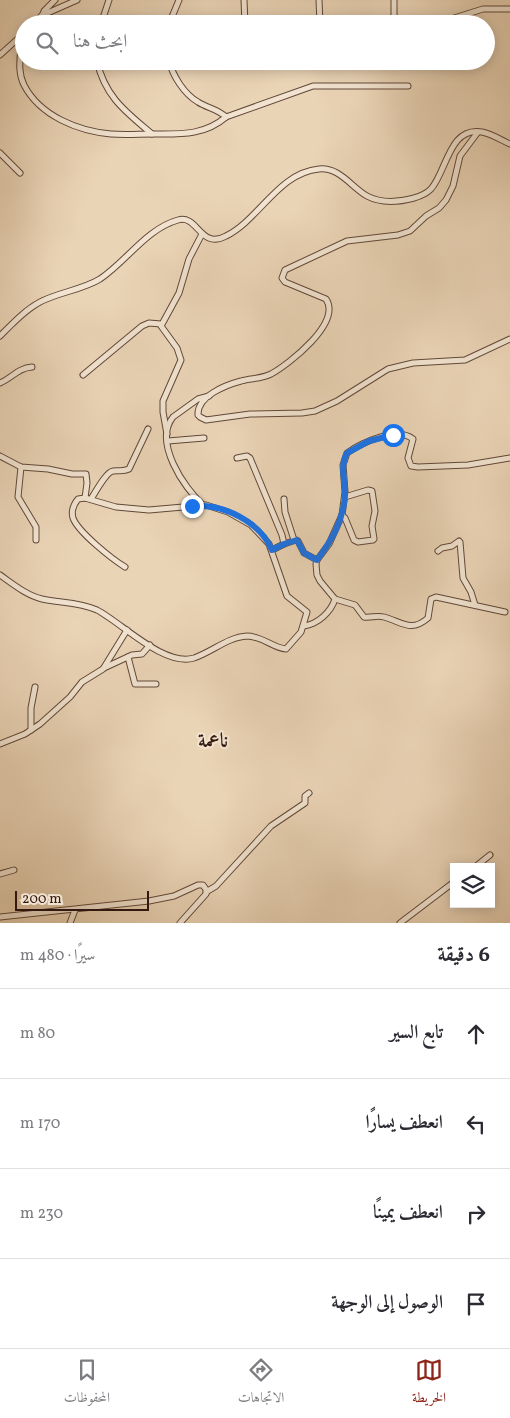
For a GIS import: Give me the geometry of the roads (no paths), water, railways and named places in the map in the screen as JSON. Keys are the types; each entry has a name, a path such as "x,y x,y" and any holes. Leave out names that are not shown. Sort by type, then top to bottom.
{"street":[{"path":"43,14 55,0"},
{"path":"43,14 77,0"},
{"path":"104,15 109,0"},
{"path":"173,15 179,0"},
{"path":"244,0 245,15"},
{"path":"319,0 320,15"},
{"path":"394,0 394,15"},
{"path":"463,15 482,9 510,9"},
{"path":"0,55 15,42"},
{"path":"20,70 21,78 30,95 43,109 66,122 105,134 168,135 196,133 226,117 312,86 408,86"},
{"path":"100,70 104,82 118,104 152,134"},
{"path":"173,70 177,80 190,96 199,103 226,117"},
{"path":"0,336 38,303 86,286 102,277 145,239 168,224 182,219 190,221 202,234 214,240 226,236 245,224 277,191 303,173 317,169 335,171 364,194 380,201 399,201 420,196 428,191 435,183 454,143 463,136 478,132 510,144"},
{"path":"167,434 173,417 198,399 209,396 234,383 271,374 307,346 325,324 329,311 326,299 284,282 283,275 285,270 347,241 398,235 412,229 446,200 453,186 460,156 478,132"},
{"path":"0,153 20,173"},
{"path":"202,234 188,259 179,293 161,329 175,346 181,360 163,402 162,412 169,451 176,472 190,493 202,505"},
{"path":"83,375 142,326 149,323 162,324"},
{"path":"209,396 198,410 200,417 206,420 250,414 302,413 328,405 388,369 413,363 465,360 510,339"},
{"path":"0,383 16,372 32,367"},
{"path":"88,498 108,473 114,471 124,472 129,469 148,429"},
{"path":"505,612 455,602 441,597 432,597 428,618 418,626 410,626 381,616 364,617 355,605 335,599 318,578 316,572 317,560 329,544 342,515 345,497 343,470 345,456 355,448 377,438 393,435 412,437 413,440 408,456 411,466 468,465 510,458"},
{"path":"168,441 204,438"},
{"path":"0,456 22,467 48,469 69,474 86,474 88,498"},
{"path":"237,458 247,456 250,458 284,544"},
{"path":"22,467 18,497 36,527 36,540"},
{"path":"342,515 354,540 358,542 374,539 372,526 376,512 372,491 368,490 345,497"},
{"path":"0,575 37,597 90,606 150,645 167,654 188,659 243,636 254,637 286,649 304,626 308,612 287,596 272,550 265,538 243,520 228,512 202,505 149,510 116,507 88,498 81,498 75,502 72,512 74,520 100,548 125,567"},
{"path":"284,499 294,540 298,542 304,553 317,560"},
{"path":"272,550 294,540"},
{"path":"438,551 442,548 449,548 458,541 460,542 463,578 471,592 475,605"},
{"path":"304,626 326,614 333,606 335,599"},
{"path":"103,669 127,630"},
{"path":"0,743 31,730 40,724 70,697 82,682 128,657 142,654 150,645"},
{"path":"128,657 135,684 156,684"},
{"path":"31,730 31,708 35,687"},
{"path":"180,923 206,892 216,886 271,826 305,803 305,796 309,792"},
{"path":"480,863 490,855"},
{"path":"0,874 14,870"},
{"path":"0,917 160,900 200,884 204,886 206,892"},
{"path":"400,923 450,885"},
{"path":"70,923 75,910"}],"district":[{"name":"ناعمة","path":"213,740"}]}
